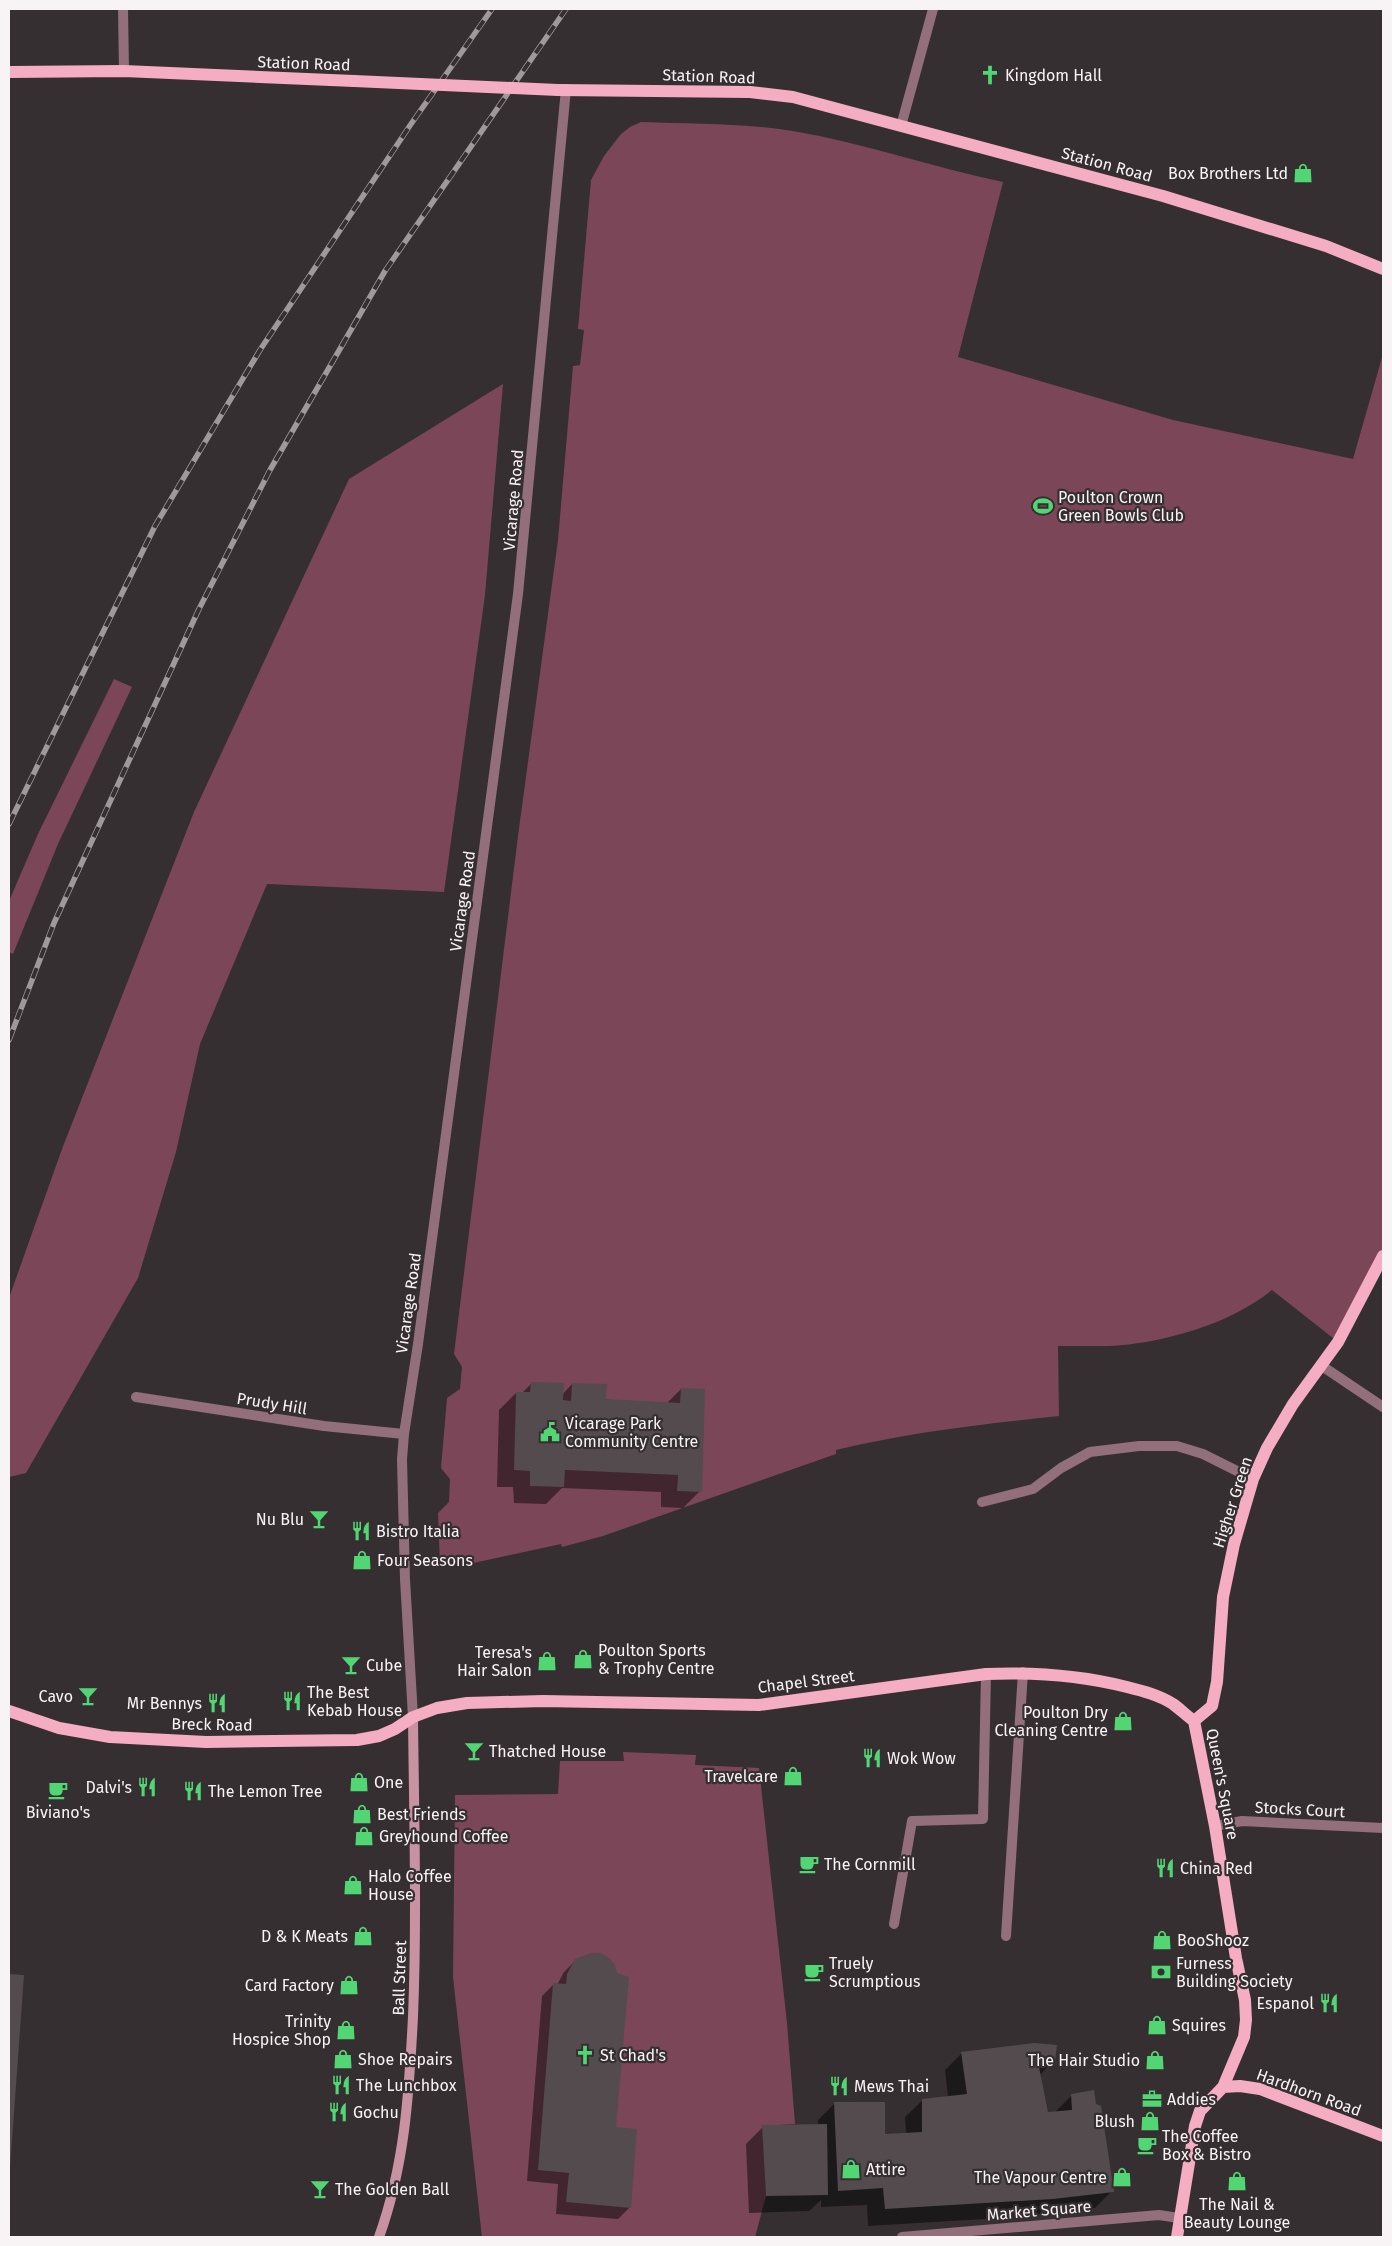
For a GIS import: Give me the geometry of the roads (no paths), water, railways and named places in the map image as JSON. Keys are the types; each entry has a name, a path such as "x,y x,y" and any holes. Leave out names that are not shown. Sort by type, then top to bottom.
{"main road":[{"name":"Station Road","path":"9,72 124,71 562,90 750,92 793,97 1163,196 1326,246 1383,269"},
{"name":"Higher Green","path":"1194,1721 1212,1706 1217,1682 1223,1597 1234,1544 1253,1480 1267,1448 1293,1404 1322,1366 1357,1310 1383,1256"},
{"name":"Chapel Street","path":"413,1717 436,1708 467,1703 544,1701 759,1705 986,1674 1023,1672 1061,1674 1108,1682 1150,1693 1173,1704 1194,1721"},
{"name":"Breck Road","path":"9,1711 59,1728 110,1737 206,1742 357,1740 379,1736 395,1729 413,1717"},
{"name":"Ball Street","path":"382,2237 399,2166 409,2100 415,1961 413,1717"},
{"name":"Queen's Square","path":"1194,1721 1215,1826 1236,1958 1245,2000 1246,2020 1244,2037 1223,2087"},
{"name":"Hardhorn Road","path":"1223,2087 1240,2086 1260,2089 1383,2136"},
{"path":"1176,2237 1191,2145 1200,2110 1211,2096 1223,2087"}],"street":[{"path":"123,9 124,71"},
{"path":"901,126 933,9"},
{"name":"Vicarage Road","path":"413,1717 405,1579 402,1459 404,1434 418,1344 518,594 562,90"},
{"path":"1322,1366 1383,1407"},
{"name":"Prudy Hill","path":"136,1397 324,1426 404,1434"},
{"path":"982,1502 1033,1489 1061,1468 1090,1452 1140,1446 1177,1446 1203,1454 1253,1480"},
{"path":"1006,1936 1023,1672"},
{"path":"894,1924 912,1821 983,1819 986,1674"},
{"name":"Stocks Court","path":"1215,1826 1242,1821 1383,1828"},
{"name":"Market Square","path":"902,2237 1159,2215 1179,2218"}],"railway":[{"path":"9,824 155,526 260,350 411,124 492,9"},
{"path":"9,1040 54,923 199,609 270,470 385,271 566,9"}],"place":[{"name":"Kingdom Hall","path":"990,75"},
{"name":"Box Brothers Ltd","path":"1303,173"},
{"name":"Poulton Crown Green Bowls Club","path":"1043,506"},
{"name":"Vicarage Park Community Centre","path":"550,1432"},
{"name":"Nu Blu","path":"319,1519"},
{"name":"Bistro Italia","path":"361,1531"},
{"name":"Four Seasons","path":"362,1560"},
{"name":"Poulton Sports & Trophy Centre","path":"583,1659"},
{"name":"Teresa's Hair Salon","path":"547,1661"},
{"name":"Cube","path":"351,1665"},
{"name":"Cavo","path":"88,1696"},
{"name":"The Best Kebab House","path":"292,1701"},
{"name":"Mr Bennys","path":"217,1703"},
{"name":"Poulton Dry Cleaning Centre","path":"1123,1721"},
{"name":"Thatched House","path":"474,1751"},
{"name":"Wok Wow","path":"872,1758"},
{"name":"Travelcare","path":"793,1776"},
{"name":"One","path":"359,1782"},
{"name":"Dalvi's","path":"147,1787"},
{"name":"Biviano's","path":"58,1790"},
{"name":"The Lemon Tree","path":"193,1791"},
{"name":"Best Friends","path":"362,1814"},
{"name":"Greyhound Coffee","path":"364,1836"},
{"name":"The Cornmill","path":"809,1864"},
{"name":"China Red","path":"1165,1868"},
{"name":"Halo Coffee House","path":"353,1885"},
{"name":"D & K Meats","path":"363,1936"},
{"name":"BooShooz","path":"1162,1940"},
{"name":"Truely Scrumptious","path":"814,1972"},
{"name":"Furness Building Society","path":"1161,1972"},
{"name":"Card Factory","path":"349,1985"},
{"name":"Espanol","path":"1329,2003"},
{"name":"Squires","path":"1157,2025"},
{"name":"Trinity Hospice Shop","path":"346,2030"},
{"name":"St Chad's","path":"585,2055"},
{"name":"Shoe Repairs","path":"343,2059"},
{"name":"The Hair Studio","path":"1155,2060"},
{"name":"The Lunchbox","path":"341,2085"},
{"name":"Mews Thai","path":"839,2086"},
{"name":"Addies","path":"1152,2099"},
{"name":"Gochu","path":"338,2112"},
{"name":"Blush","path":"1150,2121"},
{"name":"The Coffee Box & Bistro","path":"1147,2145"},
{"name":"Attire","path":"851,2169"},
{"name":"The Vapour Centre","path":"1122,2177"},
{"name":"The Nail & Beauty Lounge","path":"1237,2181"},
{"name":"The Golden Ball","path":"320,2189"}]}
